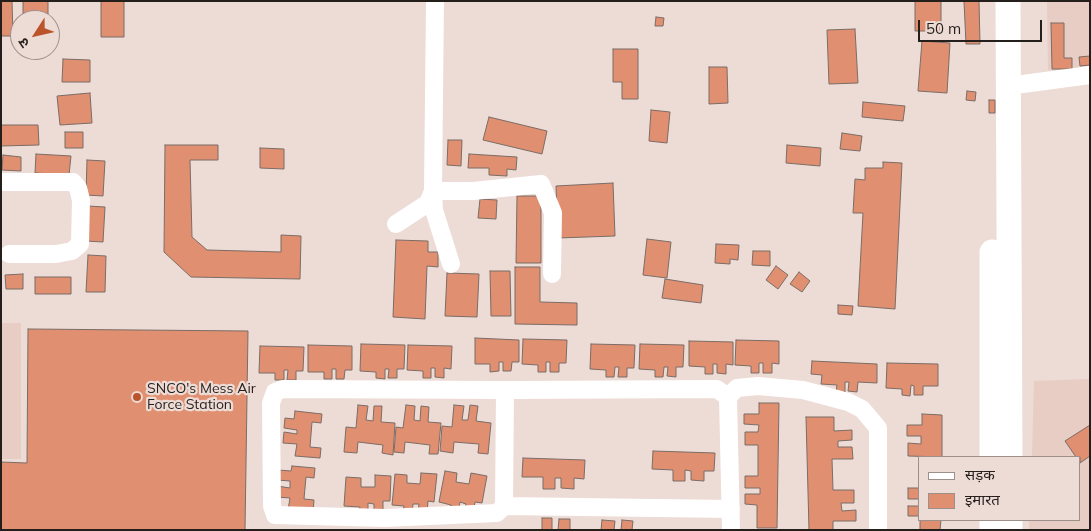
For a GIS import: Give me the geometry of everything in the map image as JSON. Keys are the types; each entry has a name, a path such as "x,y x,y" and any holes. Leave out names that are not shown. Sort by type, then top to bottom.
{"main road":[{"path":"991,1 992,456"},
{"path":"1008,1 1010,456"}],"street":[{"path":"436,1 434,210 451,264"},
{"path":"1008,86 1090,75"},
{"path":"1,182 74,182 78,188 81,200 80,244 72,251 56,254 9,254"},
{"path":"433,191 473,191 541,184 554,213 552,274"},
{"path":"396,224 428,204 433,191"},
{"path":"731,530 728,398 737,388 758,386 802,390 848,402 862,409 878,428 878,530"},
{"path":"728,398 717,389 283,389 275,392 271,404 272,506 274,515 385,518 496,513 504,506 731,509"},
{"path":"504,506 505,390"}],"shaded area":[{"path":"1047,1 1090,1 1090,68 1058,72 1048,70"},
{"path":"1,323 21,323 21,459 1,459"},
{"path":"1090,379 1090,530 1029,530 1029,521 1081,521 1081,456 1032,456 1034,381"}],"building":[{"path":"1,1 12,1 10,36 1,36"},
{"path":"23,1 48,1 48,10 23,10"},
{"path":"101,1 124,1 124,37 101,37"},
{"path":"915,1 941,1 941,31 915,31"},
{"path":"964,1 979,1 980,44 966,44"},
{"path":"656,17 664,18 663,26 655,26"},
{"path":"1051,23 1064,23 1064,58 1072,58 1072,69 1052,69"},
{"path":"855,29 858,83 829,84 827,30"},
{"path":"922,41 950,43 947,93 918,91"},
{"path":"613,49 638,49 638,99 622,99 622,82 613,82"},
{"path":"1090,56 1090,65 1080,66 1079,57"},
{"path":"63,59 90,60 90,82 62,82"},
{"path":"709,67 727,67 728,103 709,104"},
{"path":"967,91 976,92 975,101 966,100"},
{"path":"90,93 92,123 60,125 57,96"},
{"path":"989,100 995,100 995,113 989,113"},
{"path":"863,102 905,106 903,121 862,117"},
{"path":"651,110 670,112 667,143 649,141"},
{"path":"489,117 547,131 542,154 483,140"},
{"path":"1,125 38,125 39,145 1,146"},
{"path":"65,132 83,132 83,148 65,148"},
{"path":"842,133 862,136 860,151 840,149"},
{"path":"448,140 462,140 461,166 447,165"},
{"path":"165,145 218,145 218,160 190,160 192,237 207,250 281,252 281,235 301,236 300,279 191,277 164,252"},
{"path":"787,145 821,148 820,166 786,163"},
{"path":"260,148 284,149 284,169 260,168"},
{"path":"36,154 71,156 69,175 35,173"},
{"path":"469,154 517,157 516,170 507,169 507,176 489,175 489,168 468,168"},
{"path":"3,155 21,157 21,171 2,170"},
{"path":"87,160 105,161 103,196 86,195"},
{"path":"883,162 902,163 895,309 858,306 863,213 853,213 855,179 865,180 865,168 883,168"},
{"path":"613,183 615,236 558,238 556,186"},
{"path":"517,196 541,196 541,263 516,263"},
{"path":"480,199 497,200 496,219 478,218"},
{"path":"88,206 105,207 103,242 86,241"},
{"path":"647,239 671,242 667,278 643,275"},
{"path":"396,240 428,241 428,252 438,252 438,267 427,266 425,319 393,317"},
{"path":"716,244 739,245 738,260 730,259 730,264 715,263"},
{"path":"753,251 770,251 770,266 752,265"},
{"path":"88,255 106,256 105,292 86,292"},
{"path":"776,266 788,275 778,289 766,280"},
{"path":"515,267 540,267 540,302 577,303 577,325 515,324"},
{"path":"490,271 510,271 511,316 491,316"},
{"path":"799,272 810,281 802,292 790,284"},
{"path":"447,273 479,274 477,317 445,316"},
{"path":"23,274 23,289 6,289 5,275"},
{"path":"35,277 71,277 71,294 35,294"},
{"path":"665,279 703,285 701,303 662,298"},
{"path":"838,305 853,306 852,315 838,314"},
{"name":"SNCO's Mess Air Force Station","path":"28,329 248,331 245,530 1,530 1,462 27,463"},
{"path":"475,338 519,340 519,362 512,362 511,371 503,371 503,362 499,362 499,371 490,372 490,364 475,364"},
{"path":"523,339 567,340 566,363 559,363 559,372 550,372 550,362 546,362 546,372 538,372 538,365 522,364"},
{"path":"736,340 779,341 779,364 772,363 772,373 763,373 763,363 759,363 759,373 751,373 751,366 735,365"},
{"path":"689,341 733,342 733,365 726,364 726,374 717,373 717,364 713,364 713,374 705,374 705,367 689,366"},
{"path":"361,344 405,345 404,369 397,369 397,378 388,378 389,369 385,369 385,379 376,378 376,372 360,371"},
{"path":"591,344 635,345 634,368 627,368 627,377 618,377 619,367 615,367 614,377 606,377 606,370 590,369"},
{"path":"640,344 684,345 683,367 676,367 676,377 667,376 668,367 664,367 663,377 655,377 655,370 639,369"},
{"path":"308,345 352,346 352,370 345,370 344,379 336,379 336,369 332,369 332,379 324,379 324,372 308,372"},
{"path":"408,345 452,346 451,369 444,368 444,378 435,377 435,368 431,368 431,378 423,378 423,371 407,370"},
{"path":"260,346 304,347 303,371 296,371 296,380 287,380 288,370 284,370 284,380 275,380 275,373 259,373"},
{"path":"812,361 877,364 877,383 858,382 857,392 848,391 849,382 845,382 845,392 836,392 837,385 821,384 822,375 811,374"},
{"path":"887,363 938,364 938,386 923,386 923,395 914,395 914,386 911,385 910,396 902,395 902,389 886,388"},
{"path":"759,403 779,403 777,528 757,528 757,505 745,504 745,494 760,494 760,488 745,488 745,476 758,476 758,445 745,445 745,432 758,432 759,425 744,424 744,414 759,414"},
{"path":"358,405 368,406 366,420 373,421 374,406 382,406 381,422 395,423 393,455 382,453 383,445 358,442 357,453 344,452 346,427 356,428"},
{"path":"406,405 415,406 414,420 420,421 421,406 429,407 428,422 441,423 438,454 429,454 430,445 405,442 404,453 394,452 396,427 403,428"},
{"path":"454,405 464,406 462,420 468,420 470,405 478,406 476,421 491,423 488,454 478,453 479,444 454,442 453,453 440,451 442,426 452,427"},
{"path":"295,411 322,414 321,423 312,422 310,447 321,448 320,458 295,456 297,444 283,443 284,432 297,434 297,430 284,428 285,418 294,419"},
{"path":"922,414 942,415 942,456 908,456 908,443 921,444 921,436 907,436 907,425 922,425"},
{"path":"806,417 834,417 834,431 852,430 852,440 838,441 838,447 852,447 853,459 832,459 833,490 854,490 854,503 841,503 842,511 856,510 856,521 833,521 833,530 809,530"},
{"path":"1090,425 1090,456 1081,462 1081,456 1075,456 1065,441"},
{"path":"653,451 715,453 714,471 704,471 704,481 691,480 691,471 685,470 685,481 673,481 673,470 652,469"},
{"path":"523,458 585,460 584,479 574,478 574,489 561,488 561,478 555,478 555,489 543,489 543,477 522,477"},
{"path":"292,466 315,468 314,478 306,477 304,499 314,500 313,512 288,510 290,498 276,497 277,486 290,488 290,481 277,480 278,470 291,471"},
{"path":"445,471 457,473 456,482 469,484 471,473 487,476 482,503 475,502 473,514 464,512 466,504 460,502 458,513 450,511 451,505 439,502"},
{"path":"421,473 437,474 434,502 428,501 427,514 418,513 419,504 413,504 412,514 403,513 404,506 392,505 395,474 407,475 407,483 420,484"},
{"path":"375,475 391,476 390,501 383,501 383,513 374,513 374,504 368,503 368,513 359,513 360,507 344,506 346,477 361,478 361,487 375,487"},
{"path":"908,488 918,488 918,499 908,499"},
{"path":"908,506 918,506 918,516 908,516"},
{"path":"542,518 552,518 552,530 542,530"},
{"path":"559,519 570,519 570,530 558,530"},
{"path":"602,520 615,521 614,530 601,530"},
{"path":"622,520 633,521 632,530 621,530"},
{"path":"920,521 941,521 940,530 920,530"}],"place":[{"name":"SNCO's Mess Air Force Station","path":"137,397"}]}
